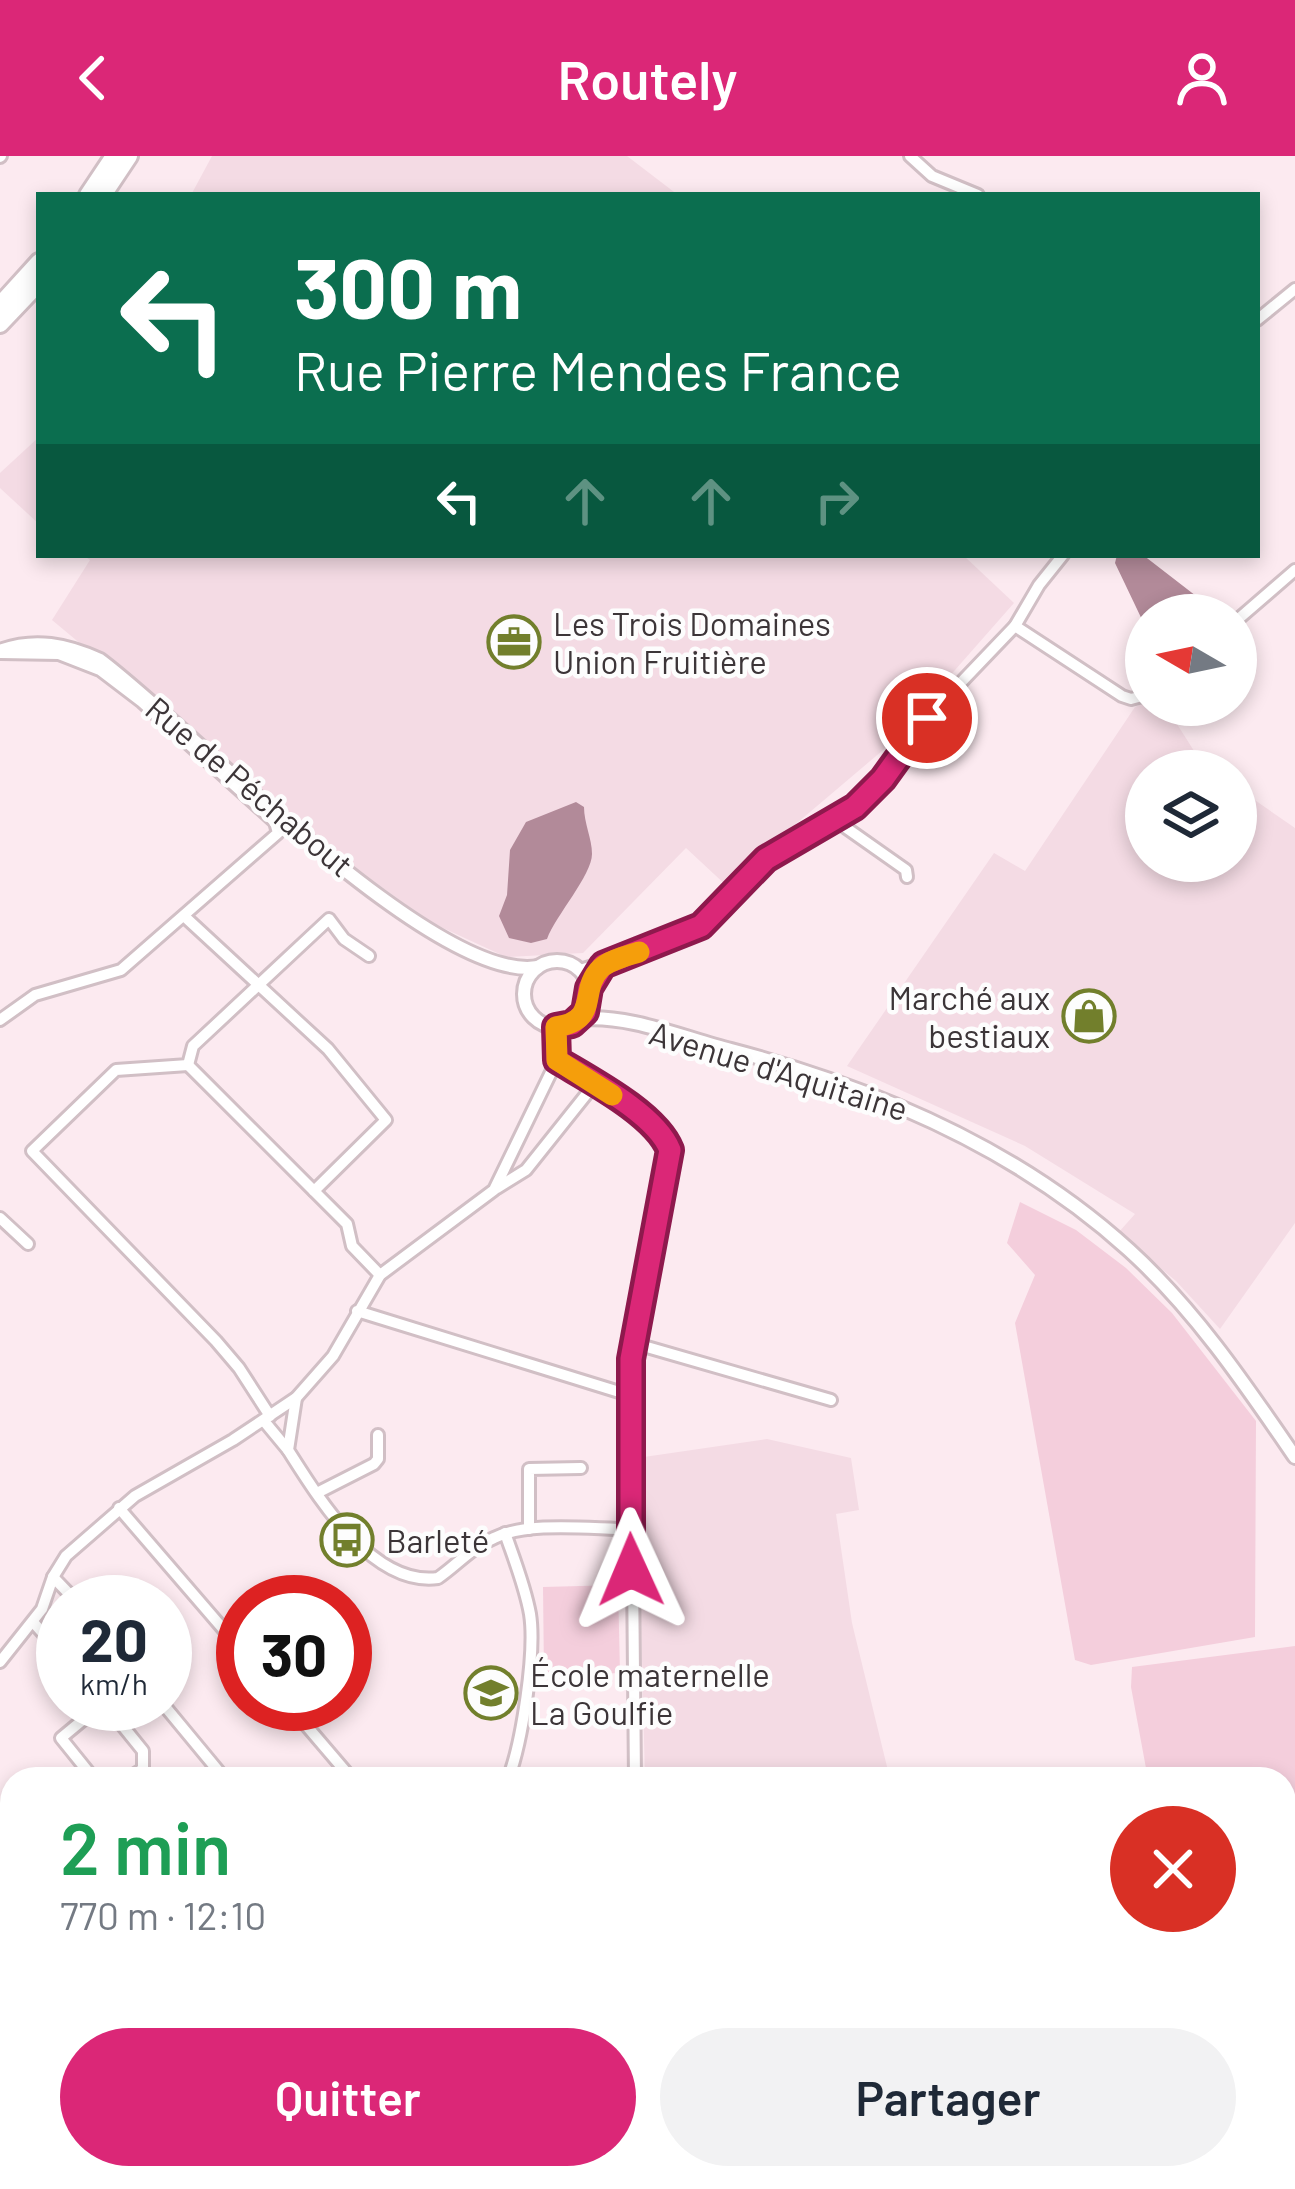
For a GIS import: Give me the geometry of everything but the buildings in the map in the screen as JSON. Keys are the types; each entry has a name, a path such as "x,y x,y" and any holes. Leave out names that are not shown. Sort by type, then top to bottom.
{"main road":[{"path":"90,192 114,156"},
{"path":"105,192 129,156"},
{"path":"0,305 36,265"},
{"path":"0,324 36,286"}],"street":[{"path":"910,156 932,176 971,192"},
{"path":"1260,318 1295,289"},
{"path":"603,965 579,1019 556,1027 529,1012 524,991 538,967 557,961 580,970 603,965 701,926 766,859 864,799 927,718 1015,626 1061,558"},
{"path":"1257,603 1295,570"},
{"path":"1015,626 1125,697"},
{"name":"Rue de Péchabout","path":"0,652 40,643 71,648 100,660 280,816 418,926 490,961 514,968 538,967"},
{"path":"0,652 59,654 100,670 275,822 278,833 121,970 35,995 0,1020"},
{"path":"835,820 906,870 907,878"},
{"path":"184,916 328,1049 386,1120 314,1191"},
{"path":"188,1065 193,1046 329,919 344,939 369,956"},
{"name":"Rue de Péchabout","path":"490,961 524,991"},
{"path":"580,970 590,992"},
{"name":"Avenue d'Aquitaine","path":"590,992 626,1022"},
{"name":"Avenue d'Aquitaine","path":"579,1019 626,1022 871,1094 988,1149 1085,1214 1130,1251 1226,1357 1295,1457"},
{"path":"494,1190 557,1060 556,1027"},
{"path":"557,1060 643,1118 665,1137 670,1150 633,1343 629,1395 635,1767"},
{"path":"380,1275 352,1246 347,1224 188,1065 116,1070 32,1151 239,1368 267,1419 344,1533 366,1552 424,1580 438,1578 481,1544 505,1533 630,1529"},
{"path":"54,1575 66,1556 119,1508 296,1398 333,1356 380,1275 526,1170 589,1091"},
{"path":"524,1132 542,1150"},
{"path":"0,1218 28,1244"},
{"path":"357,1311 629,1395"},
{"path":"633,1343 832,1400"},
{"path":"287,1450 296,1398"},
{"path":"317,1493 374,1464 378,1436"},
{"path":"529,1529 529,1469 581,1468"},
{"path":"119,1508 216,1621"},
{"path":"505,1533 524,1589 532,1635 511,1767"},
{"path":"0,1662 36,1618"},
{"path":"33,1622 36,1625"},
{"path":"70,1731 61,1738 84,1767"},
{"path":"124,1731 146,1760 143,1767"},
{"path":"186,1731 216,1767"},
{"path":"310,1731 342,1767"}],"shaded area":[{"path":"212,156 627,156 674,192 193,192"},
{"path":"36,440 36,521 0,488 0,473"},
{"path":"966,558 1014,603 889,745 764,851 729,888 686,848 583,953 506,957 430,922 380,886 289,818 102,654 82,645 52,620 90,560"},
{"path":"1116,558 1147,558 1193,594 1130,594"},
{"name":"Marché aux bestiaux","path":"1125,722 1125,726 1178,726 1193,750 1125,750 1125,882 1257,882 1257,802 1295,828 1295,1223 1220,1329 1176,1281 1118,1233 1135,1214 1025,1146 847,1066 994,853 1025,871"},
{"path":"576,802 584,807 592,848 586,873 547,939 531,943 509,938 499,916 507,895 510,850 526,822"},
{"path":"1020,1202 1076,1230 1126,1268 1172,1313 1256,1421 1255,1637 1091,1665 1075,1660 1015,1323 1035,1275 1007,1243"},
{"path":"767,1439 851,1458 859,1510 836,1514 852,1623 887,1767 645,1767 637,1458"},
{"path":"618,1585 620,1673 544,1676 543,1587"},
{"path":"1295,1646 1295,1767 1146,1767 1131,1687 1132,1667"}],"slow traffic":[{"path":"612,1095 557,1060 556,1027 572,1024 585,1012 592,980 603,965 639,952"}],"place":[{"name":"Les Trois Domaines Union Fruitière","path":"514,642"},
{"name":"Marché aux bestiaux","path":"1089,1016"},
{"name":"Barleté","path":"347,1540"},
{"name":"École maternelle La Goulfie","path":"491,1693"}],"route":[{"path":"631,1570 631,1359 670,1150 665,1137 643,1118 557,1060 556,1027 572,1024 585,1012 592,980 603,965 701,926 766,859 855,807 883,779 927,718"}]}
